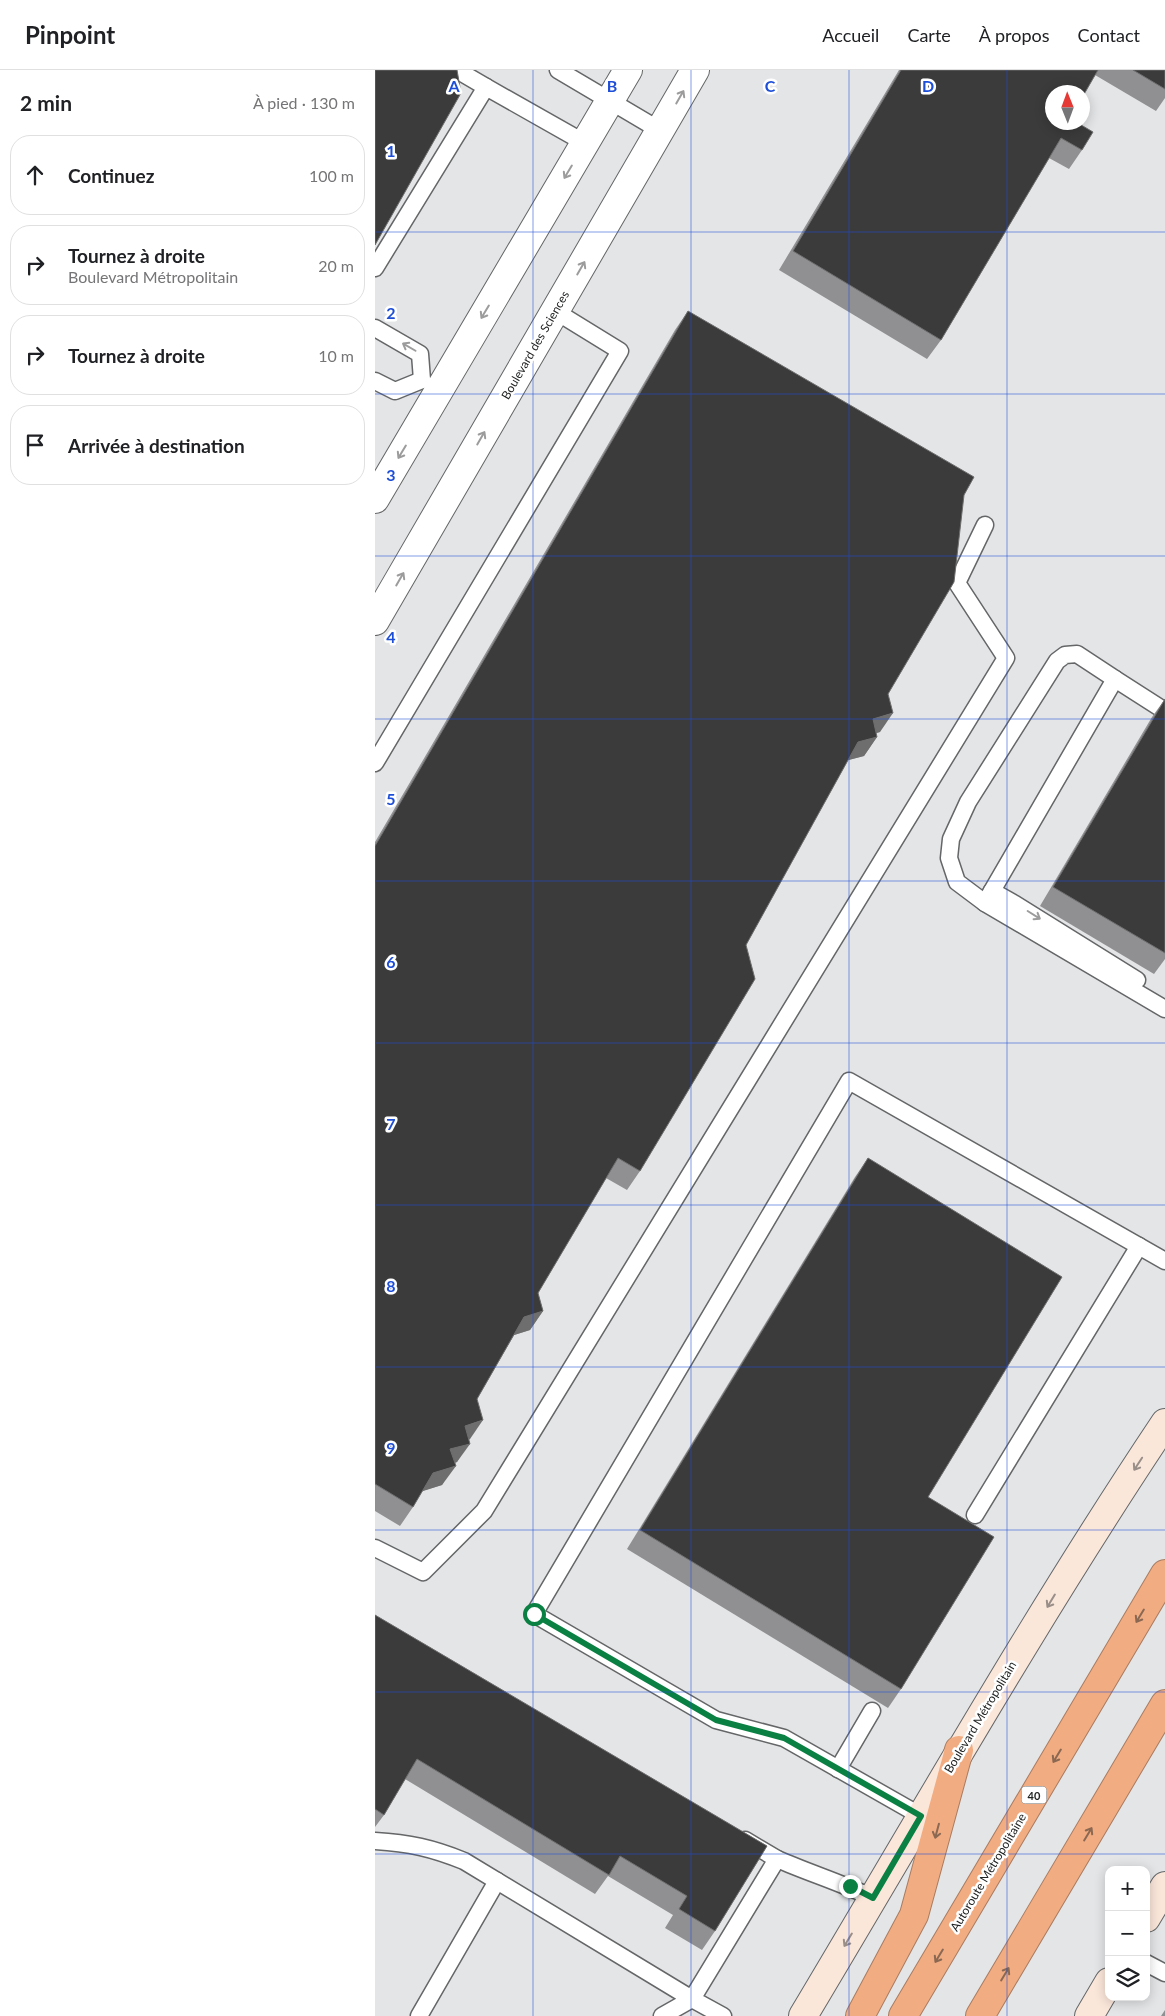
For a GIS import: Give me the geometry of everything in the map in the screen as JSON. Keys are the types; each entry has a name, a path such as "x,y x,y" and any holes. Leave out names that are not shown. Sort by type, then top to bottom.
{"highway":[{"name":"Autoroute Métropolitaine","path":"903,2016 1165,1574"},
{"path":"980,2016 1165,1704"},
{"path":"860,2016 914,1916 959,1750"}],"main road":[{"name":"Boulevard Métropolitain","path":"803,2016 959,1750 1078,1556 1165,1423"},
{"path":"1150,1911 1165,1886"},
{"path":"1089,2016 1105,1989"}],"street":[{"path":"375,499 430,386 585,143 628,70"},
{"name":"Boulevard des Sciences","path":"375,621 695,70"}],"lane":[{"path":"457,70 585,143"},
{"path":"559,70 661,131"},
{"path":"375,268 486,87"},
{"path":"375,763 620,351 555,311"},
{"path":"375,328 420,354 430,386 395,392 375,381"},
{"path":"375,1548 423,1572 485,1511 1006,658 957,583 985,525"},
{"path":"1161,1007 1148,988 1038,918 957,882 949,858 951,839 967,802 1057,661 1065,655 1077,654 1165,711"},
{"path":"988,897 1115,679"},
{"path":"921,1816 784,1738 716,1720 534,1614 849,1081 1165,1261"},
{"path":"975,1515 1139,1246"},
{"path":"838,1769 872,1711"},
{"path":"735,1834 777,1859 804,1871 850,1886 873,1898"},
{"path":"375,1841 404,1843 436,1850 464,1861 723,2016"},
{"path":"662,2016 692,1999 777,1859"},
{"path":"419,2016 497,1881"},
{"path":"1150,1965 1165,1973"}],"building":[{"path":"375,70 457,70 461,93 375,245"},
{"path":"901,70 1098,70 1089,85 1045,85 1045,130 1090,130 1093,132 1082,150 1061,138 941,340 793,251"},
{"path":"1133,70 1165,70 1165,89"},
{"path":"688,311 974,477 964,495 954,582 888,694 893,713 873,719 877,737 858,742 746,945 755,979 640,1171 618,1158 538,1293 543,1311 524,1317 477,1399 483,1420 465,1426 470,1444 450,1449 456,1466 433,1473 413,1507 375,1484 375,846"},
{"path":"1165,699 1165,953 1053,887"},
{"path":"868,1158 1062,1277 928,1497 994,1537 901,1689 640,1530"},
{"path":"375,1615 767,1846 715,1931 679,1909 687,1896 620,1856 609,1875 417,1759 384,1815 375,1809"}],"route":[{"path":"534,1614 716,1720 784,1738 921,1816 873,1898 850,1886"}]}
